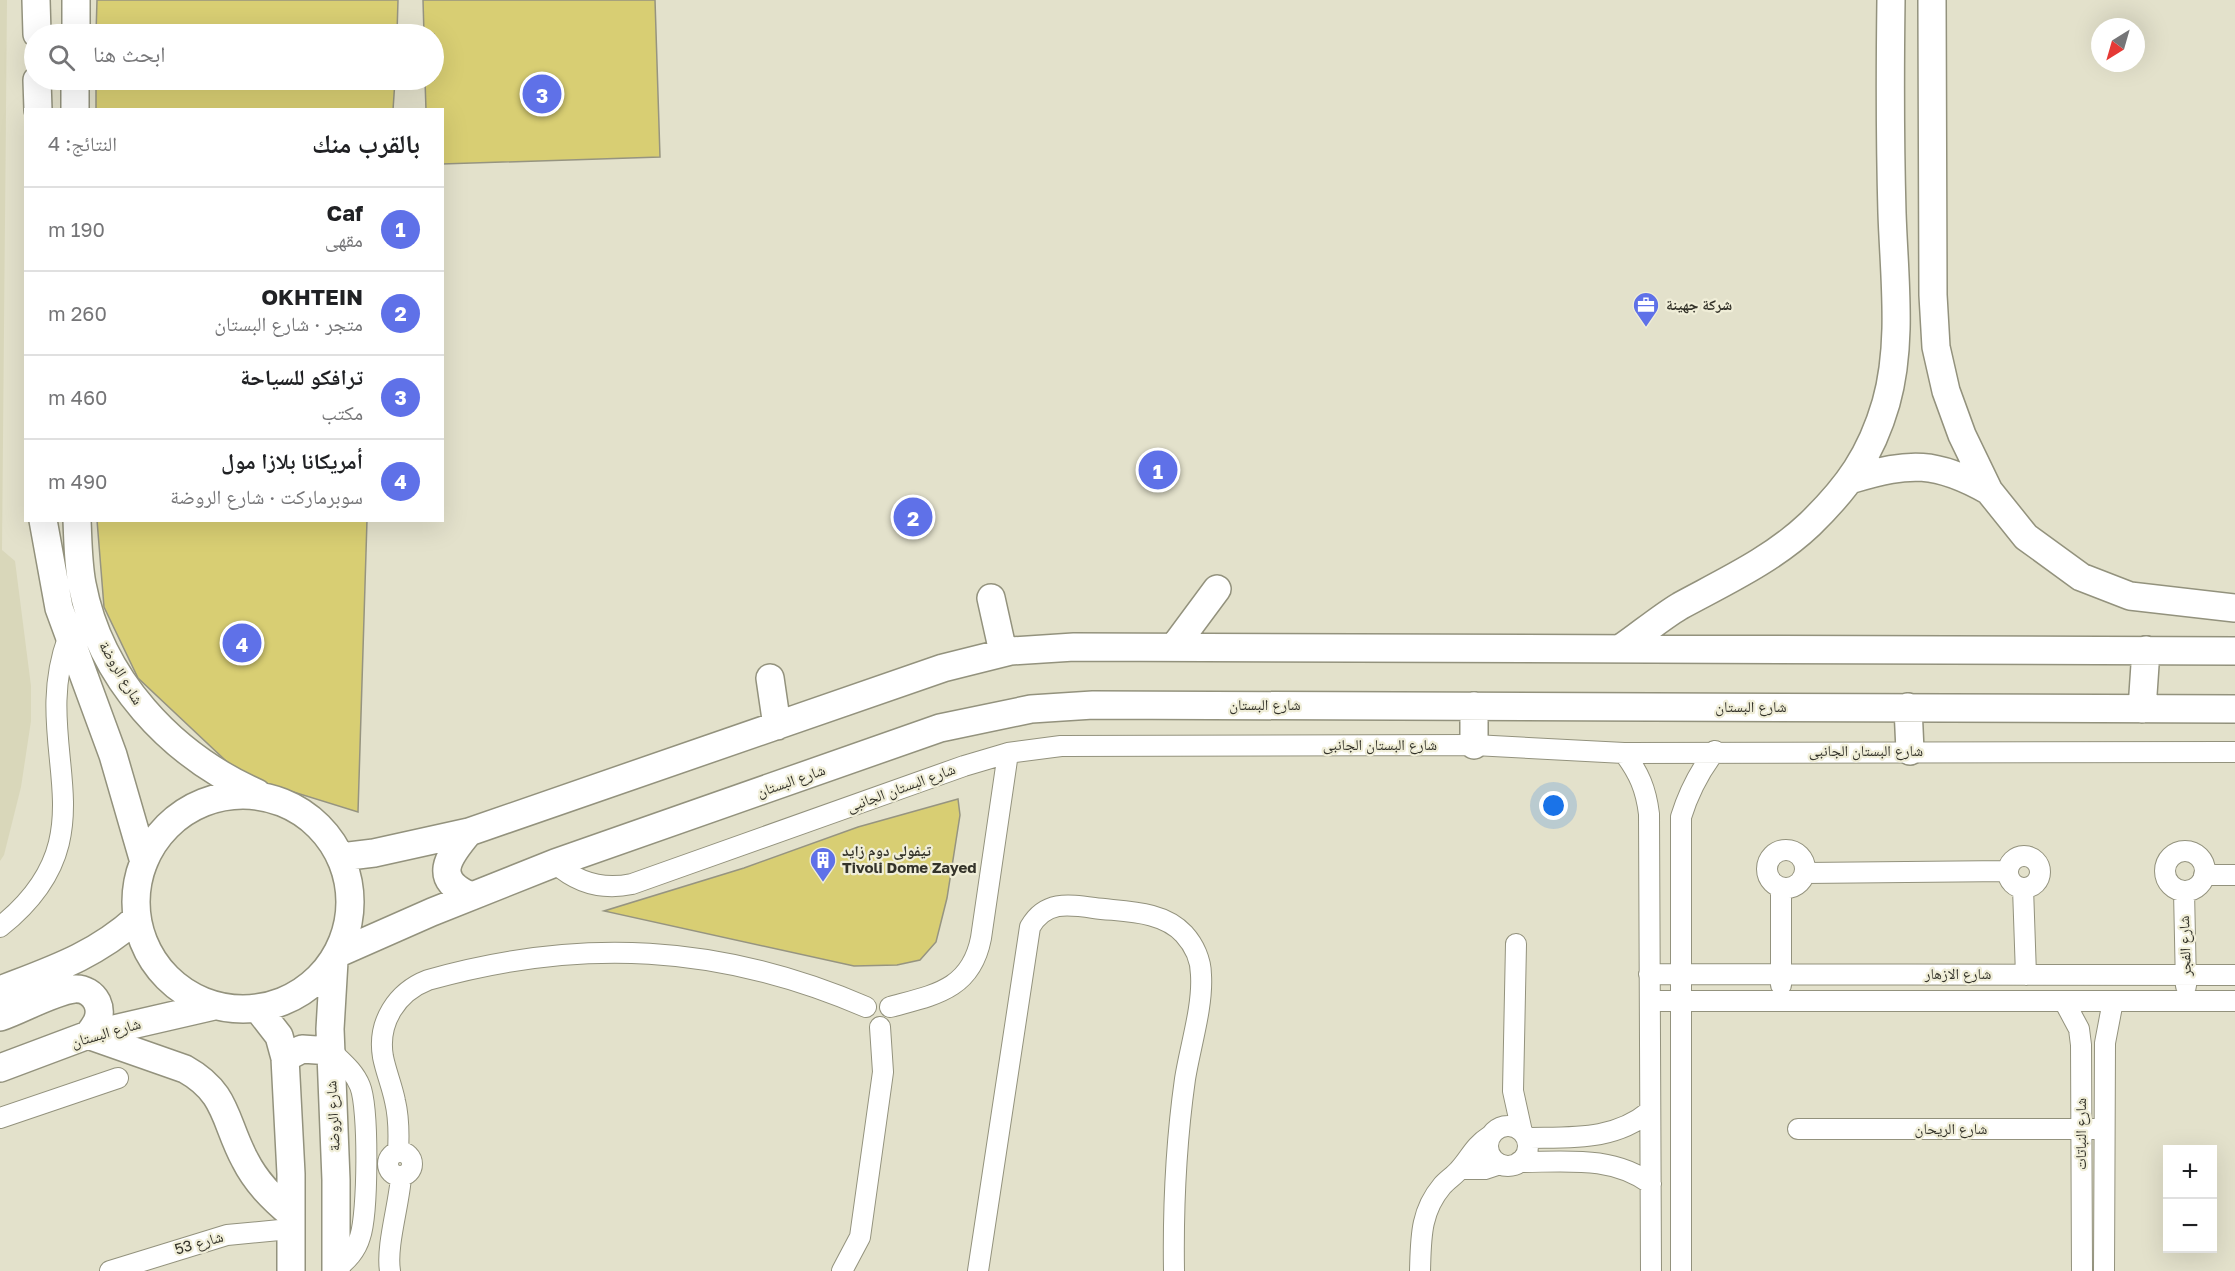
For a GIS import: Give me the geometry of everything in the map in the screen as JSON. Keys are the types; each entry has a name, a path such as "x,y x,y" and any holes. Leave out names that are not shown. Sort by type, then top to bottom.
{"street":[{"path":"36,0 37,24"},
{"path":"75,24 76,0"},
{"path":"1621,648 1679,607 1719,588 1774,554 1809,525 1853,479 1877,429 1893,369 1895,309 1890,141 1891,0 1932,1 1933,295 1936,346 1946,391 1958,424 1989,490 2026,537 2081,577 2130,596 2235,608"},
{"path":"37,90 38,108"},
{"path":"75,90 75,108"},
{"path":"1890,141 1932,141"},
{"path":"1853,479 1887,469 1917,466 1939,468 1961,475 1989,490"},
{"name":"شارع الروضة","path":"43,522 51,578 68,639 113,755 144,862"},
{"name":"شارع الروضة","path":"77,522 82,584 90,613 100,640 127,688 158,726 198,760 220,775 269,798"},
{"path":"1174,647 1217,589"},
{"path":"991,598 1003,652"},
{"path":"0,927 44,881 59,847 64,810 56,693 59,665 68,639"},
{"path":"341,858 469,832 954,664 1003,652 1054,647 2235,651"},
{"path":"2142,709 2146,650"},
{"path":"770,678 777,726"},
{"name":"شارع البستان","path":"336,957 471,896 555,863 940,728 1000,714 1093,705 2235,709"},
{"path":"1473,706 1474,746"},
{"path":"1908,707 1910,751"},
{"name":"شارع البستان الجانبى","path":"555,863 572,877 596,885 632,884 964,766 1008,753 1088,744 1474,746 1624,753 1715,751 2235,752"},
{"path":"1681,1271 1681,817 1688,793 1700,771 1715,751"},
{"path":"395,1154 396,1106 383,1057 384,1025 400,996 413,986 428,980 528,957 632,951 701,958 757,969 802,981 866,1006 877,1000 890,1007 945,990 956,983 973,963 981,938 1008,753"},
{"path":"1624,753 1637,771 1646,792 1649,814 1651,1271"},
{"path":"231,795 269,798 304,814 319,826 341,858 350,889 349,922 336,957 322,976 293,998 258,1009 228,1009 214,1005 190,995 169,980 148,951 137,918 137,883 144,862 164,829 194,806 231,795"},
{"path":"469,832 447,861 446,873 451,883 471,896"},
{"path":"1789,850 1798,854 1804,862 1805,873 1801,882 1792,888 1781,889 1772,884 1767,876 1766,866 1771,856 1779,851 1789,850"},
{"path":"2187,851 2197,855 2204,864 2204,875 2201,883 2193,889 2184,891 2174,888 2167,880 2164,869 2168,859 2177,852 2187,851"},
{"path":"2029,855 2037,861 2041,870 2039,879 2033,886 2023,888 2015,885 2009,879 2008,871 2011,861 2019,856 2029,855"},
{"path":"1805,873 2008,871"},
{"path":"2204,875 2235,875"},
{"path":"2023,888 2026,975"},
{"path":"1781,889 1781,1001"},
{"name":"شارع الفجر","path":"2184,891 2187,1001"},
{"path":"978,1271 1030,927 1041,912 1067,904 1158,917 1183,933 1198,959 1201,989 1182,1101 1175,1173 1174,1271"},
{"path":"0,990 94,951 114,938 137,918"},
{"path":"1510,1163 1527,1152 1513,1091 1516,944"},
{"name":"شارع الروضة","path":"336,957 330,1006 336,1180 336,1270"},
{"name":"شارع الازهار","path":"1649,974 2235,975"},
{"path":"0,1017 74,989 82,989 95,998 100,1013 98,1021 88,1035 185,1069 200,1077 222,1102 235,1140 258,1181 291,1221"},
{"name":"شارع الازهار","path":"1650,1001 2235,1001"},
{"name":"شارع النباتات","path":"2064,1001 2079,1029 2082,1271"},
{"name":"شارع النباتات","path":"2104,1271 2106,1028 2113,1001"},
{"name":"شارع البستان","path":"0,1068 88,1035 214,1005"},
{"path":"866,1006 865,1020 873,1027 880,1028 890,1020 890,1007"},
{"path":"258,1009 273,1026 285,1058 291,1271"},
{"path":"842,1271 861,1237 883,1072 880,1028"},
{"path":"285,1058 302,1049 331,1051 352,1073 362,1094 365,1154 363,1225 360,1238 347,1260 336,1270"},
{"path":"0,1118 118,1078"},
{"path":"1510,1163 1490,1155 1488,1142 1500,1110 1513,1091"},
{"path":"1436,1271 1420,1263 1421,1225 1426,1212 1440,1188 1460,1169 1469,1153 1491,1134 1507,1126 1524,1135 1601,1136 1632,1124 1650,1111"},
{"name":"شارع الريحان","path":"1798,1129 2104,1129"},
{"path":"364,1176 398,1176 409,1172 412,1163 408,1155 365,1154"},
{"path":"1460,1169 1476,1170 1510,1163 1602,1162 1633,1172 1651,1184"},
{"path":"390,1271 390,1249 399,1206 398,1176"},
{"name":"شارع 53","path":"110,1271 227,1234 291,1221"}],"shaded area":[{"path":"0,0 7,0 2,550 15,561 31,686 31,721 21,787 4,855 0,861"}],"building":[{"path":"97,0 398,0 397,24 96,24"},
{"path":"423,0 655,0 660,157 444,164 444,108 426,108 425,90 444,90 444,24 424,24"},
{"path":"96,90 394,90 393,108 96,108"},
{"path":"97,522 367,522 358,812 242,776 138,678 104,607"},
{"name":"تيفولى دوم زايد Tivoli Dome Zayed","path":"958,799 960,815 947,898 936,942 920,960 897,965 854,966 604,911 744,868 858,827"}],"place":[{"name":"ترافكو للسياحة","path":"542,94"},
{"name":"شركة جهينة","path":"1646,328"},
{"name":"Caf","path":"1158,470"},
{"name":"OKHTEIN","path":"913,517"},
{"name":"أمريكانا بلازا مول","path":"242,643"},
{"name":"تيفولى دوم زايد Tivoli Dome Zayed","path":"823,883"}]}
